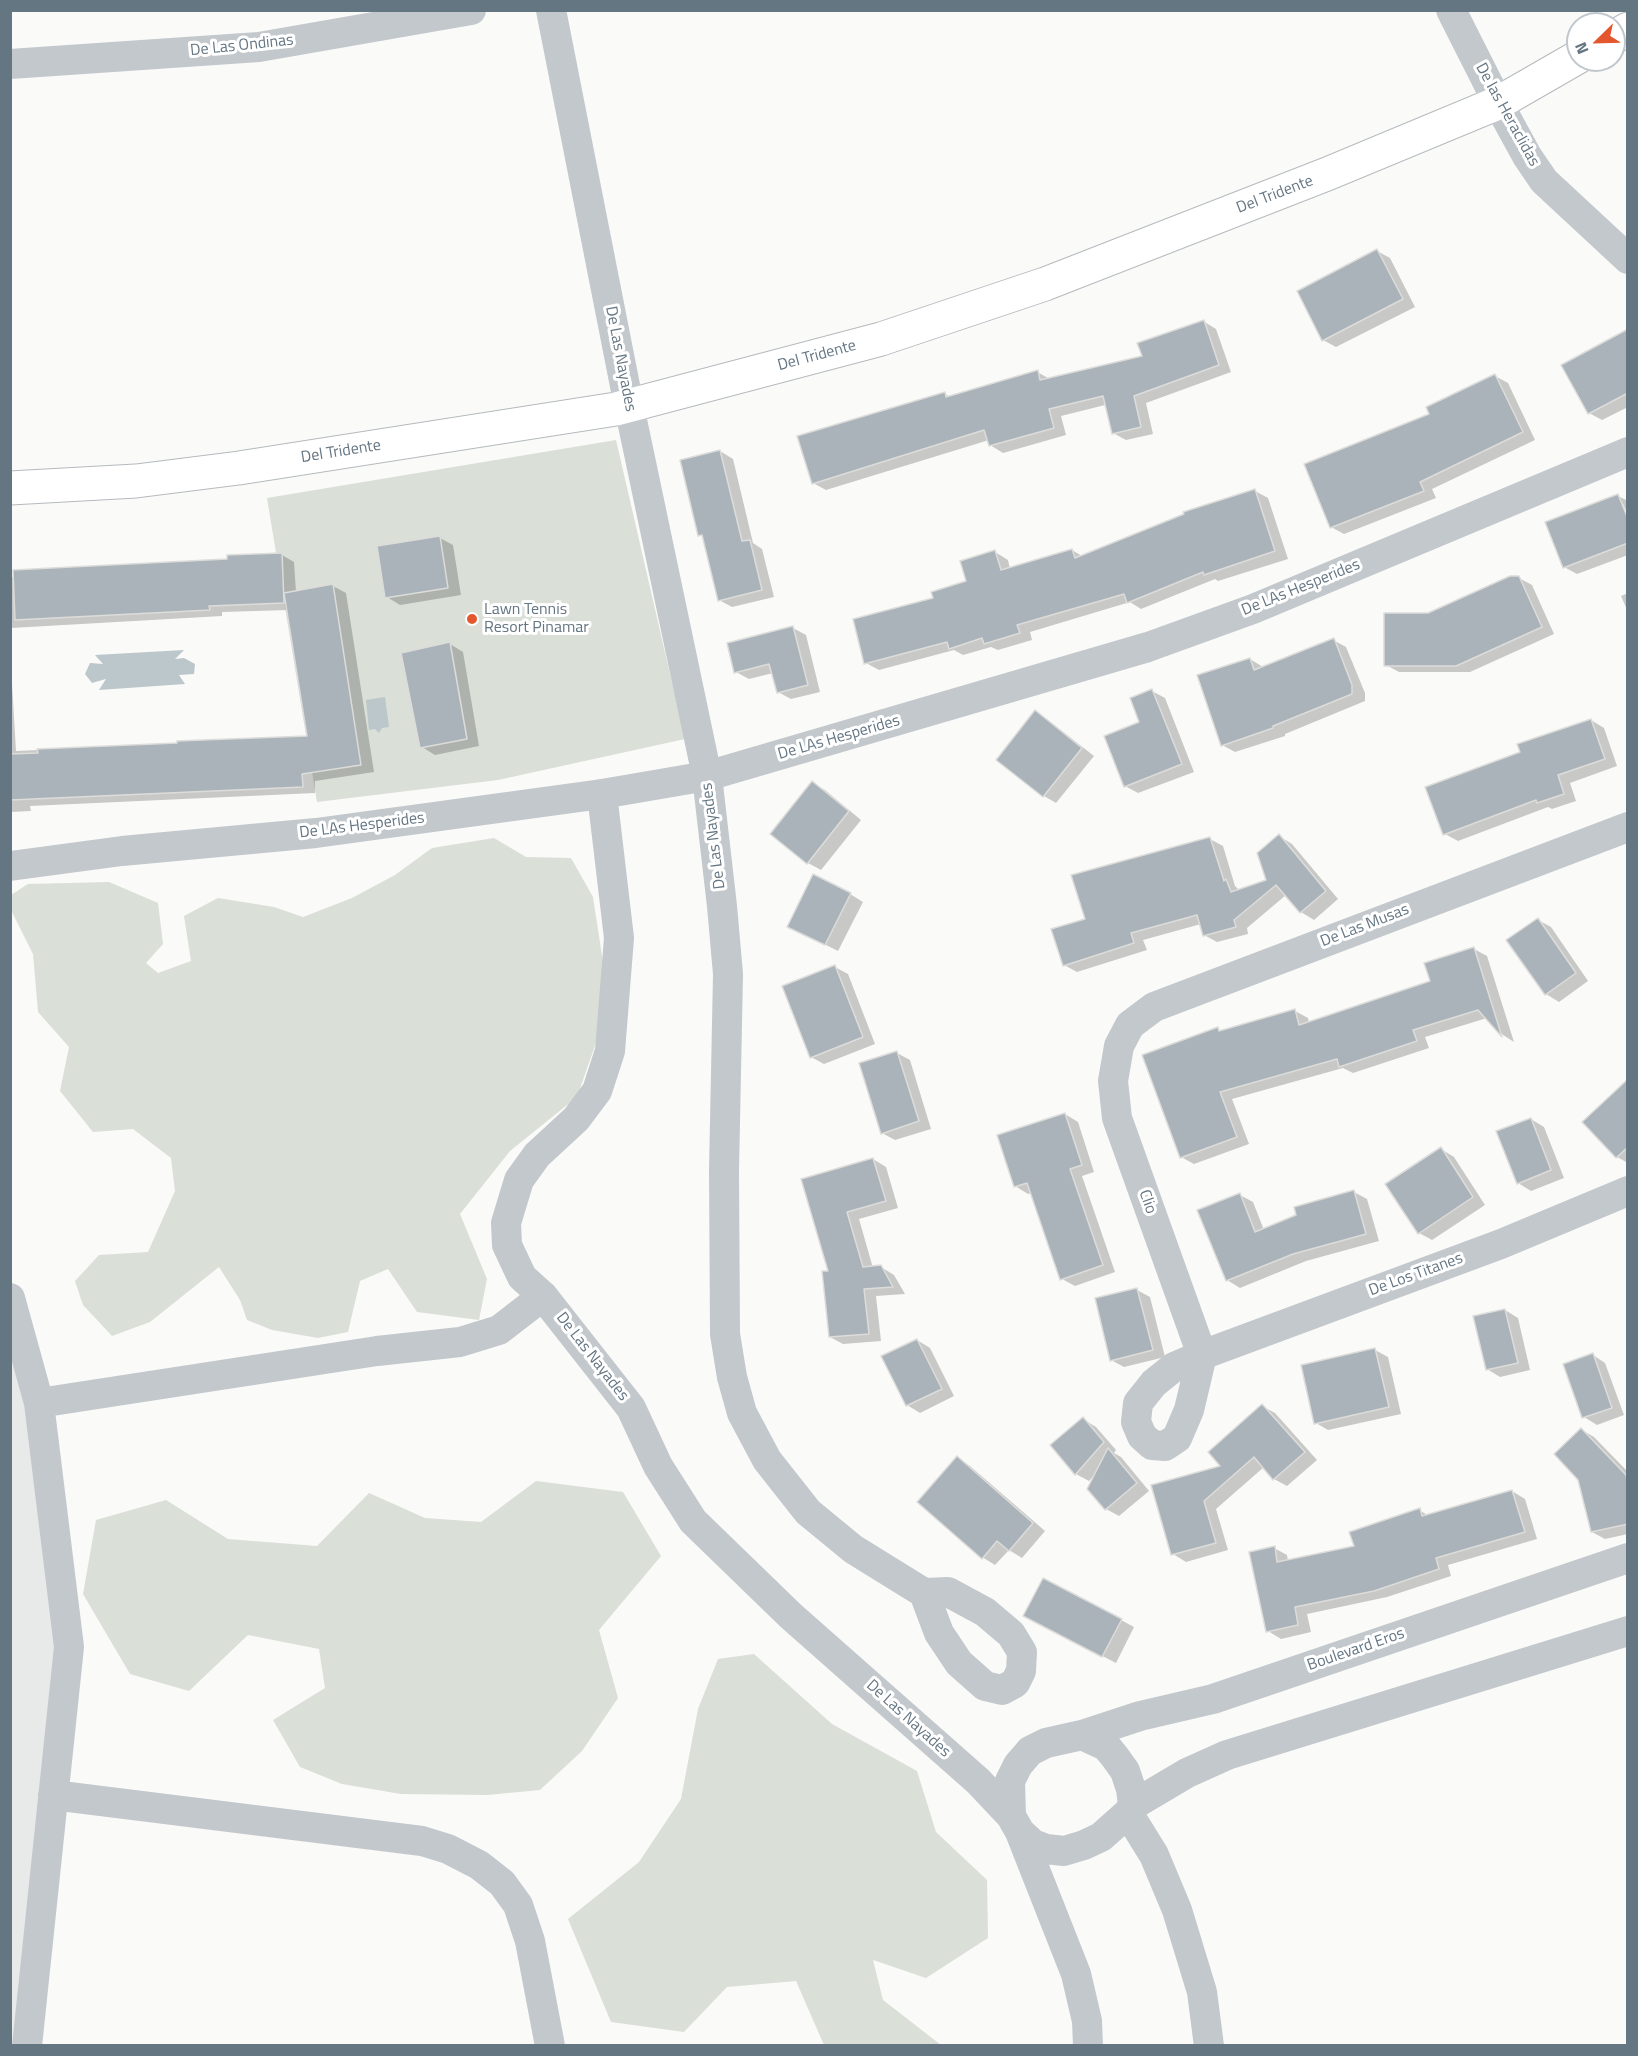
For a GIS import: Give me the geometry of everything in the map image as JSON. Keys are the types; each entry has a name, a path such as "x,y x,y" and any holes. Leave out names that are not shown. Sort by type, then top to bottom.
{"main road":[{"name":"Del Tridente","path":"10,488 136,481 238,468 630,406 881,339 1045,284 1327,174 1498,104 1566,64"}],"street":[{"name":"De Las Ondinas","path":"10,64 259,47 471,10"},
{"name":"De Las Nayades","path":"551,10 707,776 728,974 724,1171 725,1334 732,1377 742,1413 767,1460 808,1512 853,1549 924,1593"},
{"name":"De las Heraclidas","path":"1451,10 1498,104 1544,181 1628,259"},
{"name":"De LAs Hesperides","path":"10,866 122,851 316,833 602,794 707,776 1148,647 1253,609 1628,452"},
{"name":"De Las Nayades","path":"602,794 619,938 610,1051 597,1091 576,1119 537,1155 519,1180 506,1223 507,1245 522,1277 543,1296 631,1408 658,1466 693,1521 792,1616 978,1781 1016,1824 1076,1974 1087,2021 1088,2046"},
{"name":"De Las Musas","path":"1119,1046 1130,1025 1154,1007 1628,827"},
{"name":"Clio","path":"1119,1046 1113,1081 1117,1118 1202,1355"},
{"name":"De Los Titanes","path":"1202,1355 1501,1244 1628,1191"},
{"path":"39,1403 377,1351 460,1342 499,1330 543,1296"},
{"path":"10,1298 39,1403 69,1647 27,2046"},
{"name":"Boulevard Eros","path":"1082,1735 1140,1716 1213,1699 1628,1558"},
{"path":"1209,2046 1202,1992 1177,1910 1154,1856 1130,1809 1131,1789 1125,1771 1106,1746 1082,1735 1046,1743 1030,1751 1018,1765 1010,1781 1016,1824 1033,1844 1046,1849 1064,1851 1101,1837 1130,1809 1187,1773 1227,1755 1628,1631"},
{"path":"53,1795 422,1841 458,1854 479,1865 502,1883 518,1905 530,1941 550,2046"}],"shaded area":[{"name":"Lawn Tennis Resort Pinamar","path":"616,440 685,739 498,780 317,802 267,498"},
{"path":"184,650 175,659 184,658 195,664 194,674 179,675 185,684 99,690 106,679 92,683 85,674 90,663 103,664 95,655"},
{"path":"385,697 389,727 382,728 379,733 375,729 369,730 366,700"},
{"path":"494,838 526,857 571,858 593,897 604,969 597,1040 577,1097 510,1151 460,1214 487,1279 479,1320 417,1312 388,1269 360,1281 348,1332 318,1338 272,1330 247,1320 240,1300 219,1267 150,1322 112,1336 83,1305 75,1281 99,1255 148,1252 175,1191 171,1158 133,1129 93,1132 60,1091 69,1047 38,1012 33,954 11,910 11,895 28,884 109,882 158,903 163,944 146,963 158,973 191,961 184,916 218,898 274,907 303,917 352,898 395,875 432,848"},
{"path":"10,1298 69,1647 27,2046 10,2045"},
{"path":"536,1481 623,1492 661,1556 599,1630 618,1698 582,1751 540,1790 487,1795 401,1794 342,1784 300,1767 273,1720 325,1688 319,1649 248,1635 189,1691 130,1674 83,1594 96,1520 166,1500 228,1539 317,1546 369,1493 425,1518 481,1522"},
{"path":"754,1654 832,1724 917,1771 936,1832 987,1880 988,1938 926,1978 873,1960 883,2000 941,2045 824,2045 796,1981 727,1987 684,2032 611,2022 568,1919 639,1862 681,1799 698,1709 718,1659"}],"building":[{"path":"1377,249 1403,299 1322,341 1297,291"},
{"path":"1204,320 1219,365 1134,396 1141,427 1112,434 1103,396 1049,409 1054,428 989,446 984,430 812,484 797,436 945,392 946,397 1038,370 1040,380 1142,356 1137,343"},
{"path":"1628,329 1628,393 1588,414 1561,365"},
{"path":"1495,374 1523,432 1420,482 1424,491 1330,528 1304,464 1429,414 1426,407"},
{"path":"720,450 742,541 750,540 762,590 718,601 702,535 698,536 680,460"},
{"path":"1255,489 1275,551 1204,575 1203,572 1127,603 1124,594 1017,625 1020,633 984,644 982,638 949,649 947,642 864,664 853,619 933,598 931,592 966,581 960,561 995,550 1001,570 1072,549 1075,558 1184,514 1183,512"},
{"path":"1618,494 1628,519 1628,543 1563,568 1545,522"},
{"path":"440,536 448,588 385,598 377,546"},
{"path":"282,553 284,603 209,606 210,610 15,620 13,570 227,559 227,555"},
{"path":"1510,576 1519,576 1542,627 1456,666 1384,666 1384,613 1428,613"},
{"path":"333,584 361,765 302,774 303,787 10,800 10,754 38,753 37,749 307,736 284,593"},
{"path":"793,626 808,685 777,693 769,664 734,673 727,643"},
{"path":"1334,638 1352,685 1352,694 1273,726 1273,728 1221,746 1197,675 1250,658 1254,670"},
{"path":"450,642 467,739 420,748 401,653"},
{"path":"1152,689 1182,764 1124,787 1104,736 1139,722 1130,698"},
{"path":"1035,710 1082,748 1043,797 996,760"},
{"path":"1591,719 1605,759 1558,775 1564,794 1537,803 1536,800 1443,835 1425,787 1520,752 1517,744"},
{"path":"812,781 849,811 807,864 770,834"},
{"path":"1279,834 1326,891 1300,913 1276,885 1234,920 1236,927 1203,936 1197,915 1131,933 1134,943 1063,966 1051,929 1085,919 1071,875 1210,837 1224,881 1226,879 1231,892 1266,880 1257,853"},
{"path":"813,874 851,893 825,945 787,927"},
{"path":"1538,918 1576,973 1545,995 1506,940"},
{"path":"1474,947 1502,1037 1478,1010 1413,1030 1417,1041 1339,1067 1337,1059 1220,1092 1237,1137 1180,1158 1142,1055 1218,1027 1219,1031 1295,1009 1299,1025 1430,981 1424,963"},
{"path":"835,965 863,1037 810,1058 782,986"},
{"path":"897,1051 919,1121 881,1134 859,1063"},
{"path":"1628,1079 1628,1147 1616,1158 1582,1122"},
{"path":"1065,1113 1082,1165 1070,1169 1103,1265 1060,1280 1027,1183 1014,1187 997,1135"},
{"path":"1531,1118 1551,1170 1517,1184 1496,1131"},
{"path":"1441,1147 1473,1197 1418,1234 1385,1184"},
{"path":"873,1158 886,1201 847,1212 863,1267 881,1265 893,1287 864,1289 869,1334 829,1337 822,1271 828,1271 801,1179"},
{"path":"1354,1190 1366,1234 1293,1254 1226,1281 1197,1210 1240,1193 1255,1232 1296,1215 1294,1207"},
{"path":"1137,1288 1153,1350 1110,1361 1095,1298"},
{"path":"1505,1309 1518,1363 1486,1370 1473,1316"},
{"path":"917,1339 942,1389 906,1406 881,1356"},
{"path":"1375,1348 1389,1407 1314,1424 1301,1365"},
{"path":"1593,1353 1612,1408 1582,1418 1563,1364"},
{"path":"1262,1404 1305,1452 1273,1480 1254,1457 1204,1501 1216,1543 1171,1555 1151,1485 1220,1466 1208,1452"},
{"path":"1083,1417 1104,1442 1075,1475 1050,1445"},
{"path":"1581,1428 1626,1475 1628,1524 1591,1532 1578,1480 1554,1454"},
{"path":"1108,1448 1137,1483 1105,1510 1087,1489"},
{"path":"957,1456 1033,1523 1009,1551 997,1541 982,1559 917,1502"},
{"path":"1512,1490 1525,1532 1436,1558 1439,1569 1374,1591 1295,1607 1298,1625 1266,1632 1249,1552 1275,1546 1277,1562 1354,1546 1349,1532 1420,1508 1422,1516"},
{"path":"1043,1578 1122,1619 1102,1657 1023,1616"}],"place":[{"name":"Lawn Tennis Resort Pinamar","path":"472,619"}]}
